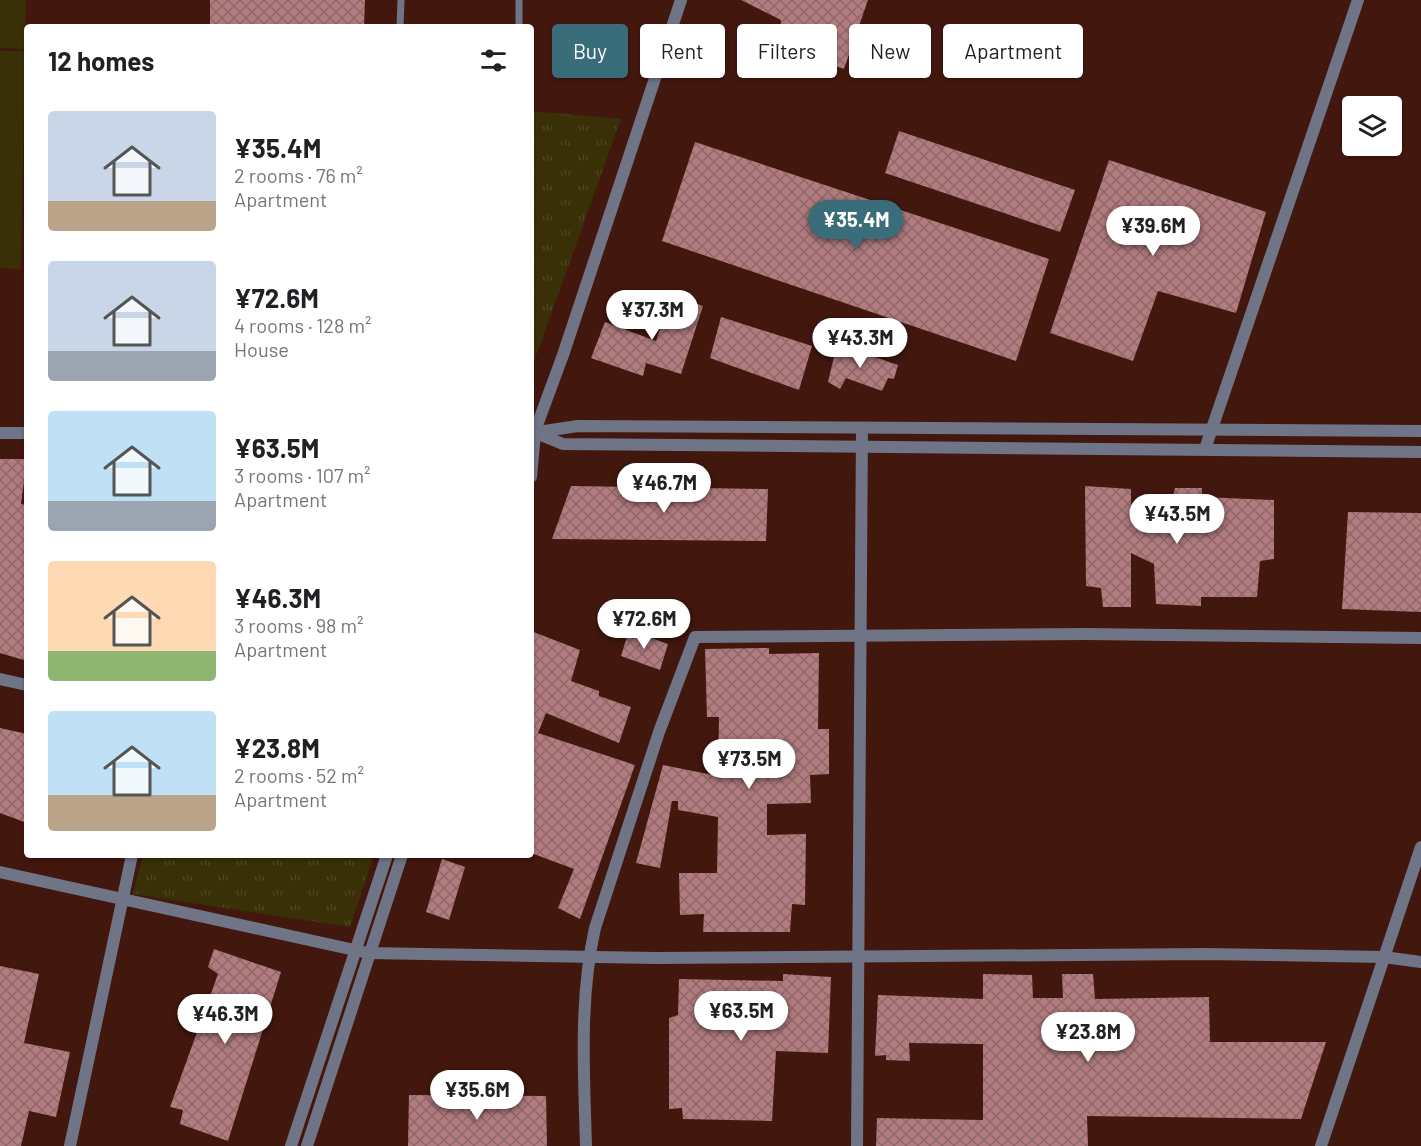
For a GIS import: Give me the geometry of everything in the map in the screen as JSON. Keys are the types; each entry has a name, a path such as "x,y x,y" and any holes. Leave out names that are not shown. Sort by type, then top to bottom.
{"street":[{"path":"534,430 681,0"},
{"path":"1205,449 1358,0"},
{"path":"534,436 578,426 1421,431"},
{"path":"857,1146 862,428"},
{"path":"0,433 24,433"},
{"path":"534,437 563,444 1421,452"},
{"path":"586,1146 584,1062 589,956 595,928 659,732 695,637 861,635 1421,638"},
{"path":"0,679 24,684"},
{"path":"1321,1146 1421,847"},
{"path":"70,1146 131,858"},
{"path":"291,1146 386,858"},
{"path":"307,1146 368,953 401,858"},
{"path":"0,872 368,953 589,956 1205,954 1384,957 1421,962"}],"lane":[{"path":"400,24 401,0"},
{"path":"519,0 519,24"}],"green space":[{"path":"0,0 26,0 24,49 0,48"},
{"path":"0,51 24,51 21,269 0,268"},
{"path":"534,111 621,119 534,362"},
{"path":"142,858 373,858 350,927 133,894"}],"building":[{"path":"210,0 365,0 364,24 210,24"},
{"path":"741,0 868,0 860,24 849,24 849,55 844,69 837,67 837,24 781,24 781,20"},
{"path":"899,131 1075,190 1060,232 885,173"},
{"path":"695,142 1049,259 1016,361 662,241"},
{"path":"1109,160 1266,212 1236,313 1158,291 1133,361 1050,333"},
{"path":"671,294 703,306 681,374 646,363 643,376 591,358 605,322 656,341"},
{"path":"721,317 812,346 799,390 710,358"},
{"path":"837,344 898,365 894,379 888,378 882,391 846,378 840,389 828,382"},
{"path":"0,459 24,459 21,504 24,504 24,660 0,653"},
{"path":"571,486 768,489 766,541 552,539"},
{"path":"1085,486 1131,489 1131,506 1170,509 1175,488 1202,488 1202,497 1274,500 1274,559 1260,561 1257,597 1201,597 1201,606 1156,604 1154,564 1131,553 1131,607 1103,607 1101,588 1086,586"},
{"path":"1348,512 1421,513 1421,612 1342,609"},
{"path":"629,630 668,644 660,670 621,656"},
{"path":"534,632 580,650 571,681 599,691 599,696 631,707 619,743 546,713 538,733 635,765 580,919 558,908 574,869 534,854"},
{"path":"769,648 769,654 819,653 818,729 829,729 829,774 810,775 811,803 767,804 767,835 806,834 805,905 792,904 790,932 703,932 704,914 680,915 679,873 717,873 718,817 678,810 678,801 672,801 660,868 636,863 663,765 718,776 719,717 707,717 705,649"},
{"path":"0,728 24,733 24,822 0,813"},
{"path":"442,859 465,867 449,920 426,912"},
{"path":"214,949 281,972 228,1141 180,1124 183,1110 170,1107 218,974 208,967"},
{"path":"0,966 39,974 24,1043 70,1052 56,1117 29,1111 21,1146 0,1146"},
{"path":"783,974 831,977 828,1053 776,1051 772,1121 683,1119 682,1108 669,1109 669,1018 678,1015 679,979 783,981"},
{"path":"983,974 1032,975 1033,998 1063,998 1062,974 1093,974 1095,999 1209,997 1210,1042 1326,1042 1301,1119 1087,1116 1088,1146 876,1146 877,1118 983,1120 983,1044 909,1043 910,1061 886,1060 886,1055 875,1056 878,995 983,999"},
{"path":"409,1095 546,1096 547,1146 408,1146"}]}
